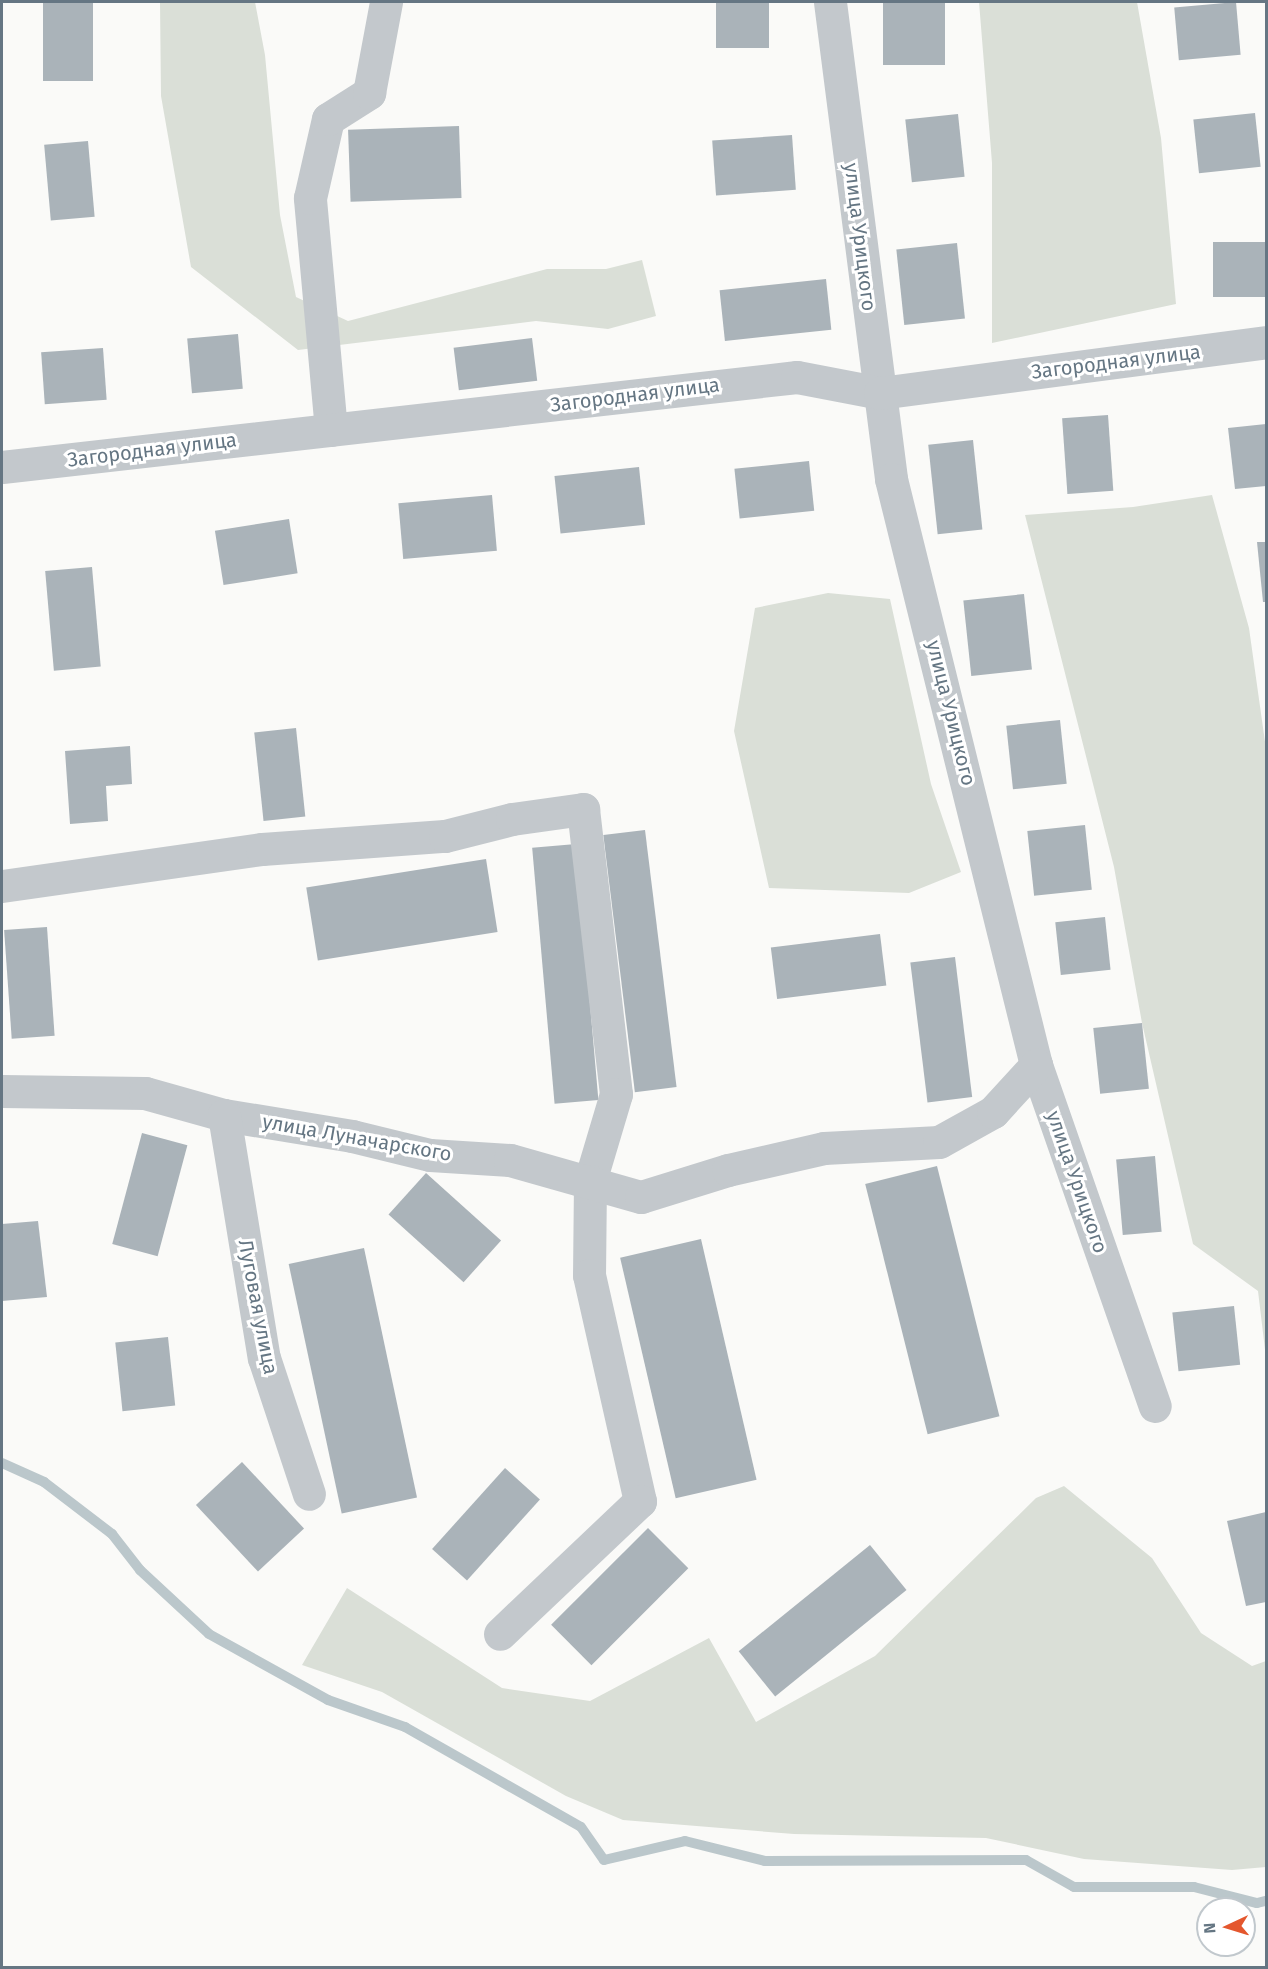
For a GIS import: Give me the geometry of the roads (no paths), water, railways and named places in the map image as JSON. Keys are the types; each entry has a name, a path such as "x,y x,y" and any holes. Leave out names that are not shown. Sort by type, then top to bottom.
{"street":[{"path":"331,430 310,198 328,119 369,93 386,2"},
{"name":"улица Урицкого","path":"830,2 891,479 1036,1065 1155,1406"},
{"name":"Загородная улица","path":"2,467 797,377 880,393 1266,342"},
{"path":"2,886 262,849 445,836 512,819 583,809 616,1094 590,1181 589,1275 640,1502 500,1634"},
{"name":"улица Луначарского","path":"2,1091 145,1093 224,1115 352,1136 430,1155 510,1160 641,1197 728,1170 824,1148 939,1142 993,1112 1036,1065"},
{"name":"Луговая улица","path":"224,1115 264,1358 309,1494"}],"waterway":[{"path":"2,1463 44,1482 112,1534 140,1570 209,1634 328,1700 405,1727 581,1827 604,1860 685,1841 765,1861 1026,1860 1074,1887 1194,1887 1257,1903 1266,1901"}]}
